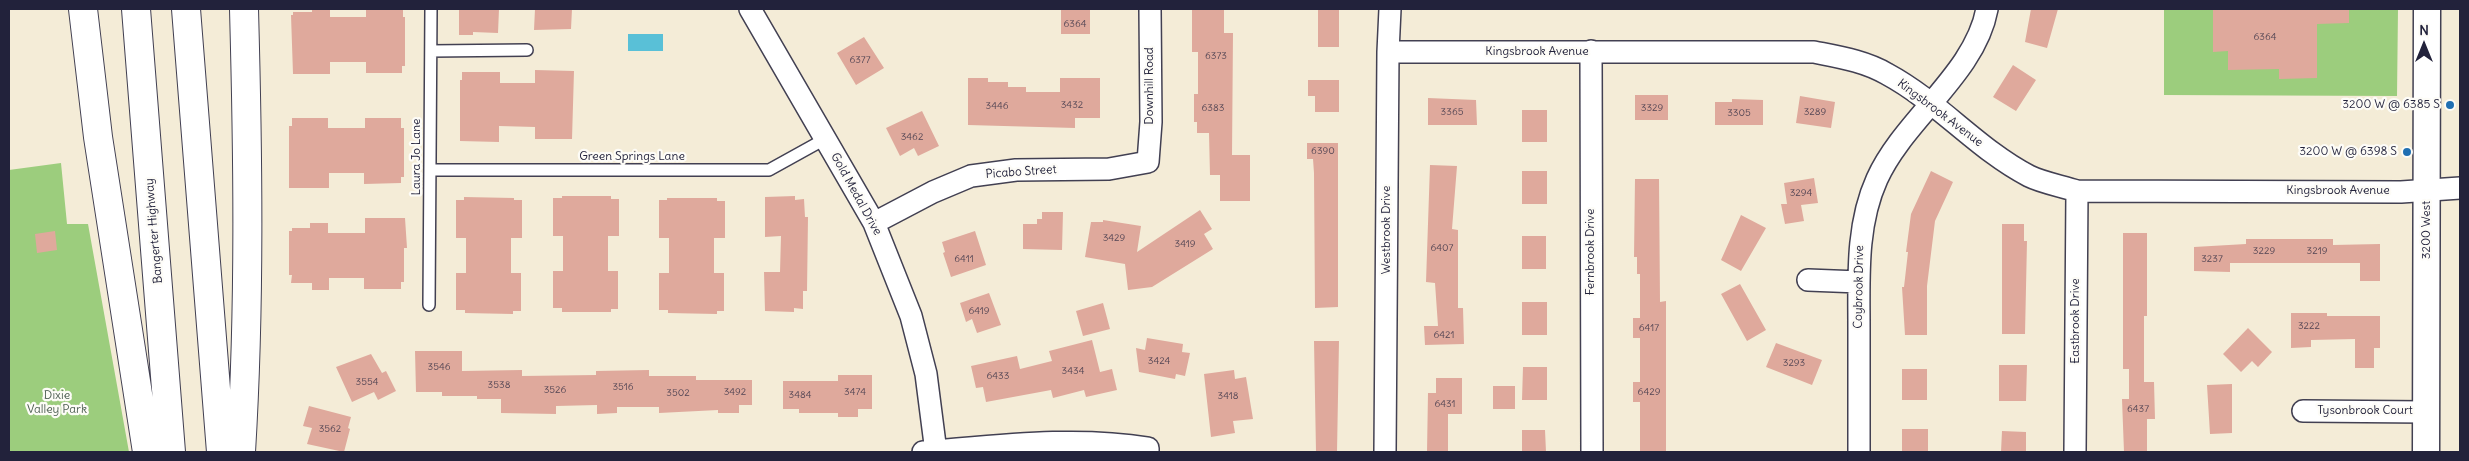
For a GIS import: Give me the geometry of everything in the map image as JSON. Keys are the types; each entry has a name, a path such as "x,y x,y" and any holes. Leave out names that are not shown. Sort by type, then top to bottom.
{"highway":[{"path":"84,9 98,137 147,452"},
{"name":"Bangerter Highway","path":"136,9 171,452"},
{"path":"186,9 221,452"},
{"path":"241,452 248,294 248,183 244,9"}],"street":[{"name":"Gold Medal Drive","path":"750,9 874,223 911,316 926,374 932,452"},
{"name":"Downhill Road","path":"1148,162 1151,122 1150,9"},
{"name":"Westbrook Drive","path":"1385,452 1388,52 1390,9"},
{"name":"Coybrook Drive","path":"1859,452 1860,242 1868,204 1877,179 1894,148 1968,54 1985,20 1987,9"},
{"name":"3200 West","path":"2426,452 2427,9"},
{"name":"Kingsbrook Avenue","path":"1388,52 1814,52 1854,61 1886,73 1914,90 1978,142 2030,176 2077,191 2401,192 2460,188"},
{"name":"Fernbrook Drive","path":"1591,52 1592,452"},
{"name":"Picabo Street","path":"874,223 933,192 971,176 1016,170 1109,169 1148,162"},
{"name":"Eastbrook Drive","path":"2075,452 2077,191"},
{"path":"1808,280 1859,282"},
{"name":"Tysonbrook Court","path":"2303,411 2426,412"},
{"path":"932,452 1043,442 1112,442 1148,448 1148,452"}],"lane":[{"name":"Laura Jo Lane","path":"429,305 431,9"},
{"path":"432,50 527,50"},
{"name":"Green Springs Lane","path":"430,170 769,170 825,139"}],"green space":[{"path":"2164,9 2398,9 2397,96 2164,95"},
{"name":"Dixie Valley Park","path":"61,163 67,224 88,224 129,452 9,452 9,170"}],"water":[{"path":"628,34 663,34 663,51 628,51"}],"building":[{"path":"312,9 330,9 330,17 366,17 366,9 403,9 403,17 405,17 405,66 402,66 402,73 366,73 366,62 330,62 330,74 293,74 291,15 293,15 293,12 312,12"},
{"path":"459,9 499,9 498,33 473,32 473,35 459,35"},
{"path":"535,9 572,9 571,29 534,30"},
{"path":"1061,9 1090,9 1090,34 1061,34"},
{"path":"1192,9 1224,9 1224,33 1233,33 1232,155 1250,155 1250,201 1220,201 1220,175 1210,175 1209,133 1197,133 1197,122 1194,122 1194,94 1198,94 1198,52 1192,52"},
{"path":"1318,9 1339,9 1339,47 1318,47"},
{"path":"2031,9 2058,9 2047,48 2025,42"},
{"path":"2213,9 2349,9 2349,23 2317,24 2317,78 2279,79 2279,69 2228,70 2228,51 2213,52"},
{"path":"864,37 884,68 856,85 837,53"},
{"path":"2013,65 2036,80 2016,111 1993,97"},
{"path":"535,70 574,71 572,139 535,139 535,127 499,126 499,142 460,141 460,80 462,80 462,72 500,72 500,83 535,83"},
{"path":"968,78 988,78 988,82 1008,82 1008,87 1026,87 1026,92 1060,92 1060,78 1100,78 1100,118 1075,118 1075,128 968,125"},
{"path":"1308,80 1339,80 1339,112 1315,112 1315,96 1308,96"},
{"path":"1635,95 1668,95 1668,120 1635,120"},
{"path":"1800,96 1835,102 1831,128 1796,123"},
{"path":"1428,98 1476,100 1477,125 1428,125"},
{"path":"1732,99 1763,100 1763,125 1715,125 1715,102 1732,102"},
{"path":"1522,110 1547,110 1547,142 1522,142"},
{"path":"922,111 939,146 918,156 914,148 900,156 886,128"},
{"path":"292,118 328,118 328,128 365,128 365,118 401,118 401,128 404,128 404,177 401,177 401,183 364,184 364,173 329,173 329,188 289,188 289,126 292,126"},
{"path":"1307,143 1338,143 1338,307 1315,308 1314,173 1313,159 1307,159"},
{"path":"1430,165 1457,166 1452,229 1458,230 1458,308 1463,308 1464,344 1425,345 1424,326 1438,326 1435,283 1426,282"},
{"path":"1522,171 1547,171 1547,204 1522,204"},
{"path":"1931,171 1953,182 1935,221 1927,286 1927,335 1905,335 1902,287 1904,287 1911,214"},
{"path":"1814,178 1818,203 1801,205 1804,221 1785,224 1781,204 1787,204 1784,183"},
{"path":"1635,179 1659,179 1660,302 1666,301 1666,452 1640,452 1640,402 1633,402 1633,382 1640,382 1640,338 1633,338 1633,318 1640,318 1640,274 1637,274 1637,257 1634,257"},
{"path":"562,196 611,196 611,199 619,199 619,236 608,236 608,271 618,271 618,309 611,309 611,312 562,312 562,308 553,308 553,271 563,271 563,236 553,236 553,198 562,198"},
{"path":"795,196 795,200 804,199 805,217 808,217 807,291 803,291 803,309 794,308 794,312 765,311 764,272 780,272 781,236 765,237 765,197"},
{"path":"464,197 514,198 514,200 522,200 522,238 511,238 511,273 521,273 521,311 513,311 513,314 465,313 465,310 456,310 456,273 466,273 466,238 456,238 456,200 464,200"},
{"path":"667,198 717,198 717,201 725,201 725,238 714,238 714,273 724,273 724,311 717,311 717,314 668,313 668,310 659,310 659,273 669,273 669,238 659,238 659,200 667,200"},
{"path":"1200,210 1212,229 1204,234 1213,249 1152,287 1128,290 1125,264 1085,257 1091,222 1103,222 1103,220 1141,226 1137,252"},
{"path":"1042,212 1063,212 1062,250 1023,249 1023,224 1037,224 1037,219 1042,219"},
{"path":"1741,215 1766,228 1741,271 1721,260"},
{"path":"365,218 405,218 407,248 404,248 404,282 401,282 401,289 364,289 364,278 329,278 329,290 312,290 312,283 291,283 292,275 289,275 289,231 292,231 292,228 310,228 310,223 328,223 328,233 365,233"},
{"path":"2002,224 2024,224 2024,241 2027,241 2025,334 2002,334"},
{"path":"55,231 57,250 37,253 35,234"},
{"path":"975,231 986,265 951,277 943,253 945,252 942,242"},
{"path":"2123,233 2147,233 2147,316 2144,316 2144,382 2154,382 2155,419 2147,419 2147,452 2124,452 2122,399 2129,399 2129,369 2123,369"},
{"path":"1522,236 1546,236 1546,269 1522,269"},
{"path":"2246,239 2333,239 2333,245 2380,244 2380,281 2360,281 2360,263 2230,263 2230,272 2194,271 2194,247 2246,244"},
{"path":"1740,284 1766,330 1747,341 1721,294"},
{"path":"989,293 1001,325 977,333 972,319 966,322 960,303"},
{"path":"1522,302 1547,302 1547,335 1522,335"},
{"path":"1103,303 1110,329 1083,336 1076,311"},
{"path":"2291,313 2327,313 2327,316 2380,316 2380,348 2374,348 2374,368 2355,368 2355,339 2311,340 2311,347 2291,348"},
{"path":"2248,328 2272,352 2258,367 2252,361 2241,372 2223,354"},
{"path":"1147,338 1183,344 1182,352 1190,353 1185,376 1176,374 1175,379 1139,372 1136,348 1145,350"},
{"path":"1092,340 1100,372 1112,369 1117,390 1086,397 1084,390 1053,398 1051,390 986,402 983,387 976,388 971,366 1017,356 1020,369 1052,361 1049,351"},
{"path":"1314,341 1339,341 1337,452 1316,452"},
{"path":"1776,343 1822,360 1812,385 1766,367"},
{"path":"415,351 462,351 462,371 522,370 522,376 596,375 596,371 649,370 649,376 696,376 696,380 752,380 752,405 739,405 739,413 718,413 718,410 659,413 659,407 617,407 617,413 597,414 597,405 556,406 556,414 501,413 501,399 477,399 477,396 442,396 442,392 416,392"},
{"path":"371,354 382,373 386,371 396,391 378,400 374,392 352,402 336,367"},
{"path":"1999,365 2027,365 2026,401 1999,401"},
{"path":"1523,367 1547,367 1547,400 1522,400"},
{"path":"1902,369 1927,369 1927,400 1902,400"},
{"path":"1234,370 1235,379 1246,377 1253,419 1233,421 1235,433 1211,437 1204,374"},
{"path":"838,375 872,375 872,409 858,409 858,417 838,417 838,413 799,413 799,409 783,409 783,381 838,381"},
{"path":"1436,378 1462,378 1462,414 1448,414 1448,452 1427,452 1428,393 1436,393"},
{"path":"2232,384 2232,433 2210,434 2207,385"},
{"path":"1493,386 1515,386 1515,409 1493,409"},
{"path":"309,406 351,417 344,452 307,444 312,428 303,426"},
{"path":"1902,429 1928,429 1928,452 1902,452"},
{"path":"1522,430 1545,430 1546,452 1522,452"},
{"path":"2002,431 2026,432 2026,452 2001,452"}],"place":[{"name":"3200 W @ 6385 S","path":"2450,105"},
{"name":"3200 W @ 6398 S","path":"2407,152"}]}
